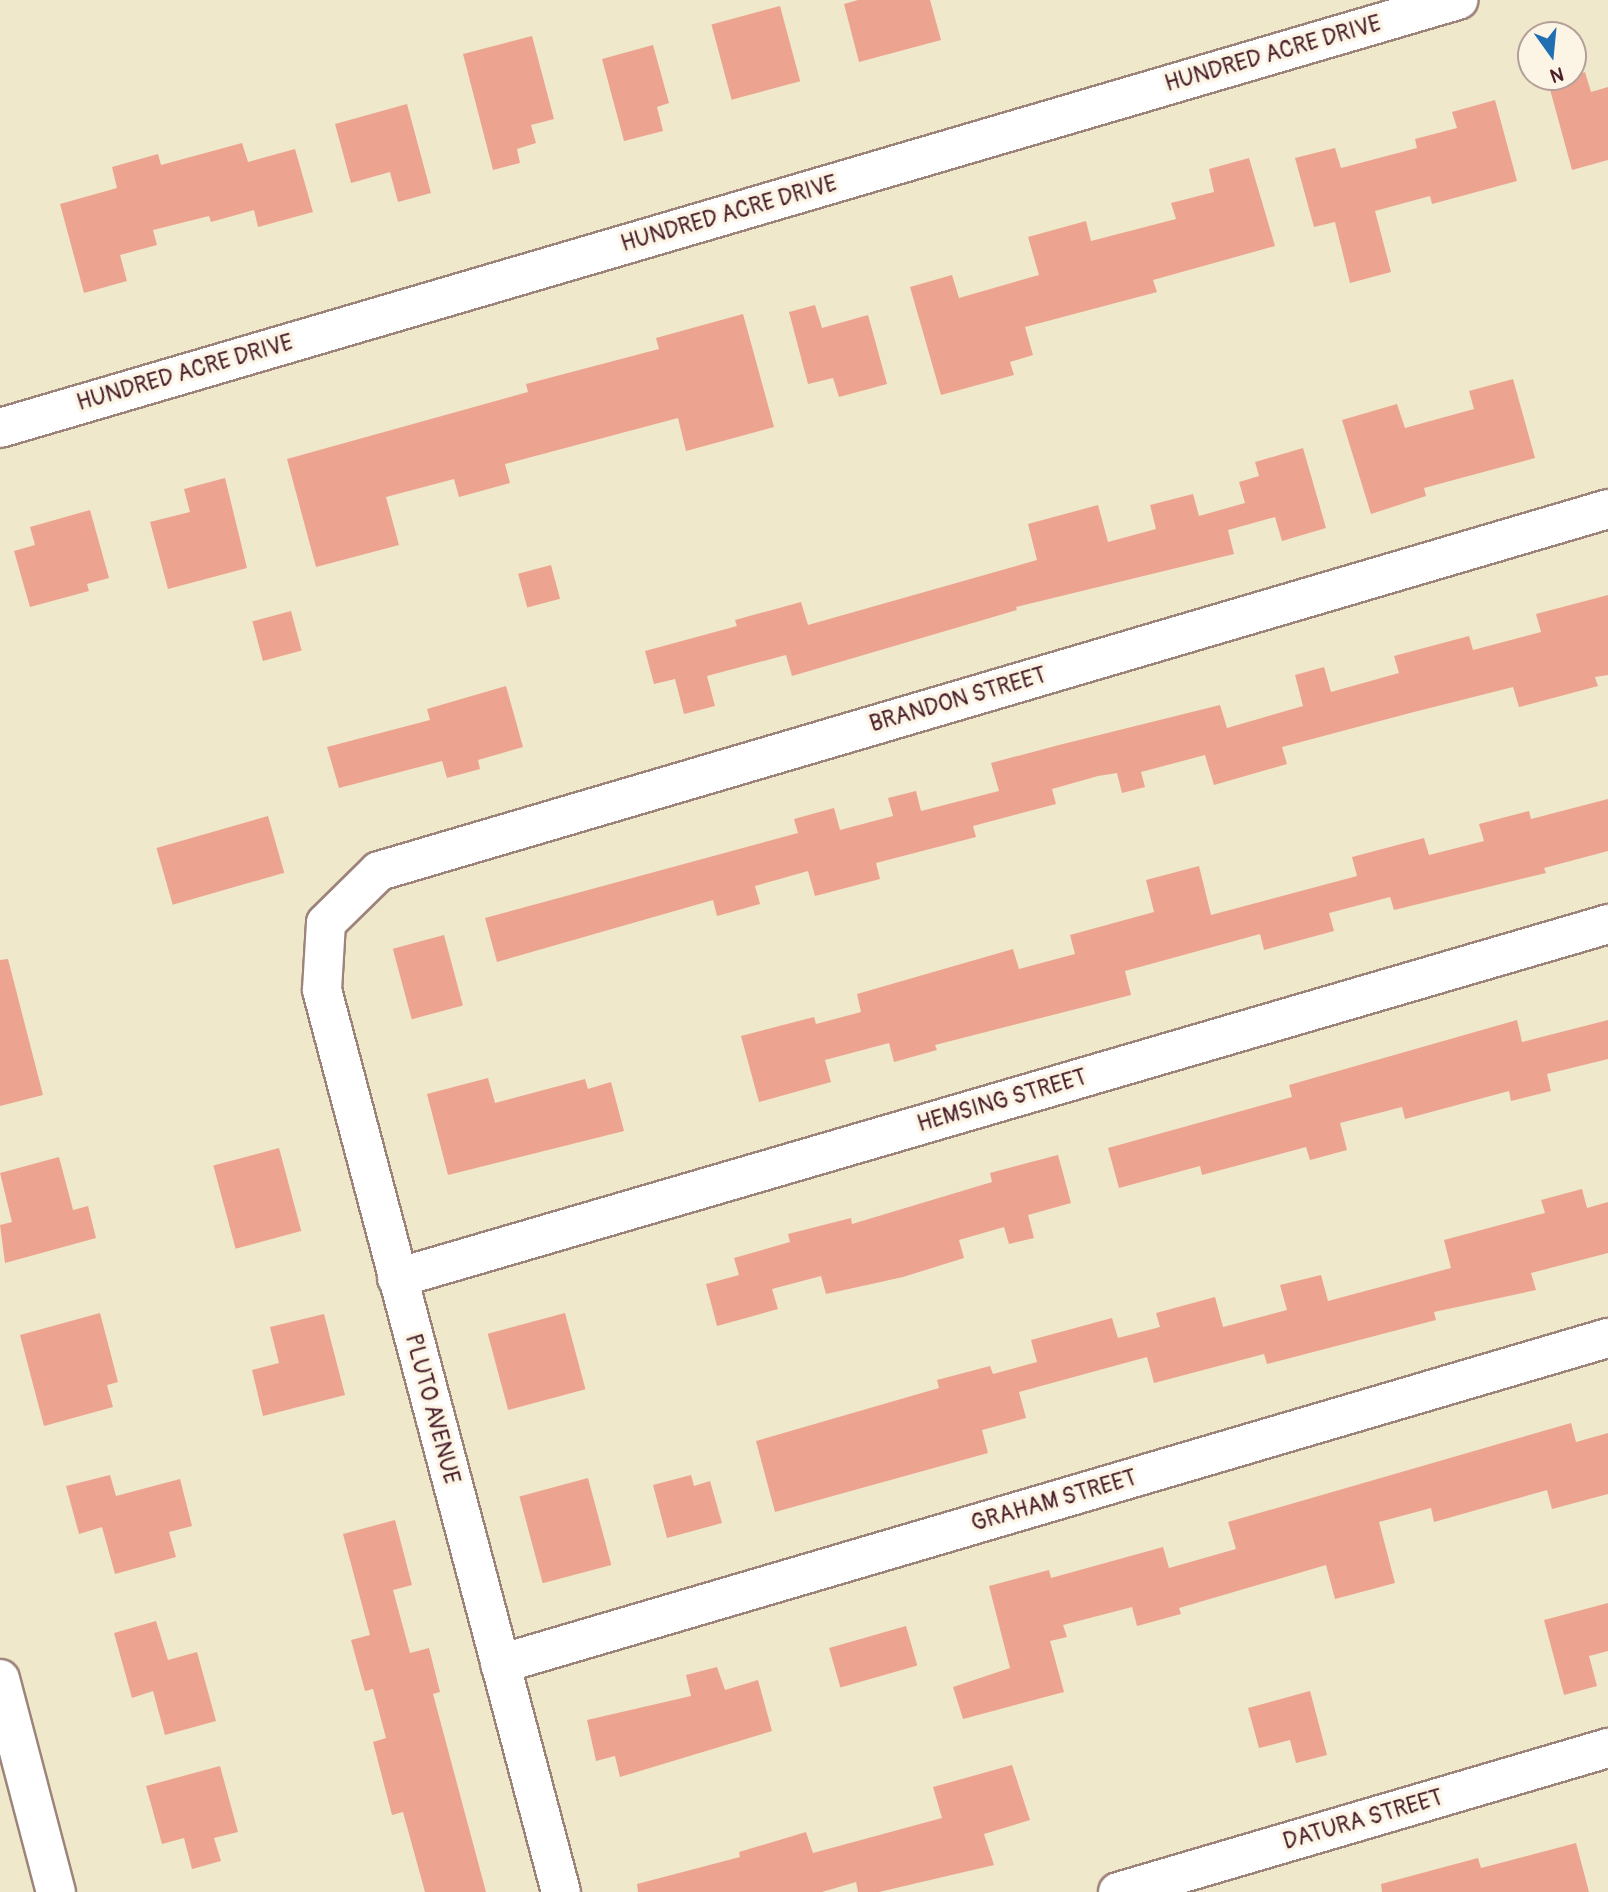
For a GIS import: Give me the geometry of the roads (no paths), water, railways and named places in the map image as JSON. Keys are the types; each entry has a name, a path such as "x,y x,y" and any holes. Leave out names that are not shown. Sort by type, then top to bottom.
{"street":[{"name":"HUNDRED ACRE DRIVE","path":"0,428 1458,0"},
{"name":"BRANDON STREET","path":"326,923 379,871 1608,509"},
{"name":"PLUTO AVENUE","path":"326,923 322,990 561,1892"},
{"name":"HEMSING STREET","path":"397,1278 1608,924"},
{"name":"GRAHAM STREET","path":"500,1664 1608,1338"},
{"path":"0,1679 57,1892"},
{"name":"DATURA STREET","path":"1118,1892 1608,1748"}]}
